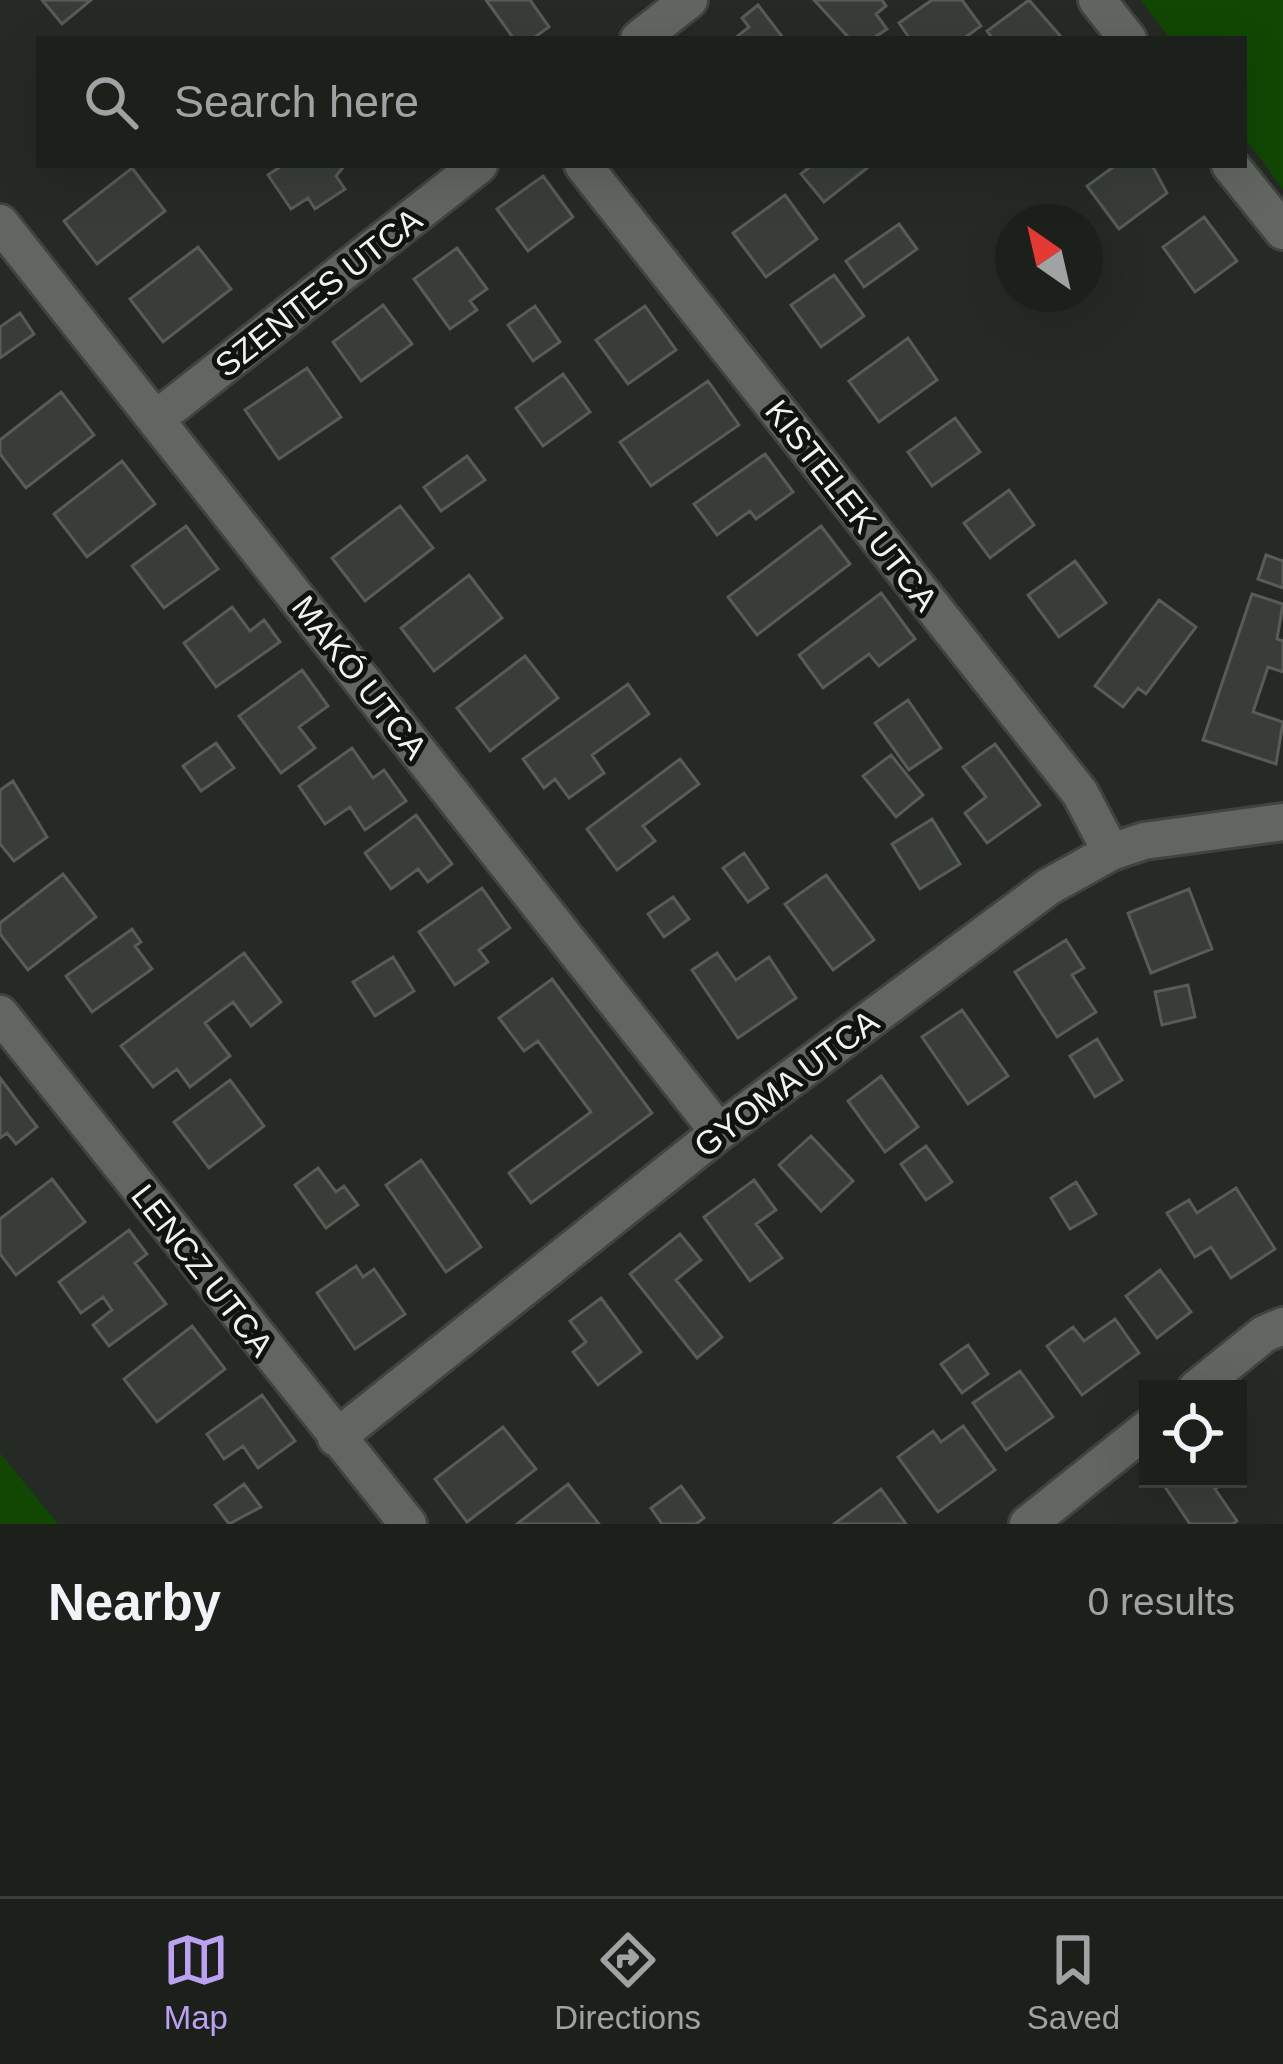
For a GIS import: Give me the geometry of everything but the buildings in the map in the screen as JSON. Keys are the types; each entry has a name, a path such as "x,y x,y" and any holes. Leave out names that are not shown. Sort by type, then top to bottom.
{"street":[{"path":"643,36 689,0"},
{"path":"1097,0 1127,36"},
{"name":"SZENTES UTCA","path":"156,419 475,168"},
{"name":"KISTELEK UTCA","path":"585,168 1080,794 1111,852"},
{"path":"1232,168 1283,231"},
{"name":"MAKÓ UTCA","path":"0,223 719,1132"},
{"name":"GYOMA UTCA","path":"336,1438 719,1132 1048,887 1111,852 1186,833 1283,822"},
{"name":"LENCZ UTCA","path":"0,1014 407,1524"},
{"path":"1207,1380 1264,1334 1283,1326"},
{"path":"1028,1524 1139,1434"}],"green space":[{"path":"1141,0 1283,0 1283,189 1247,141 1247,36 1168,36"},
{"path":"0,1453 58,1524 0,1524"}]}
